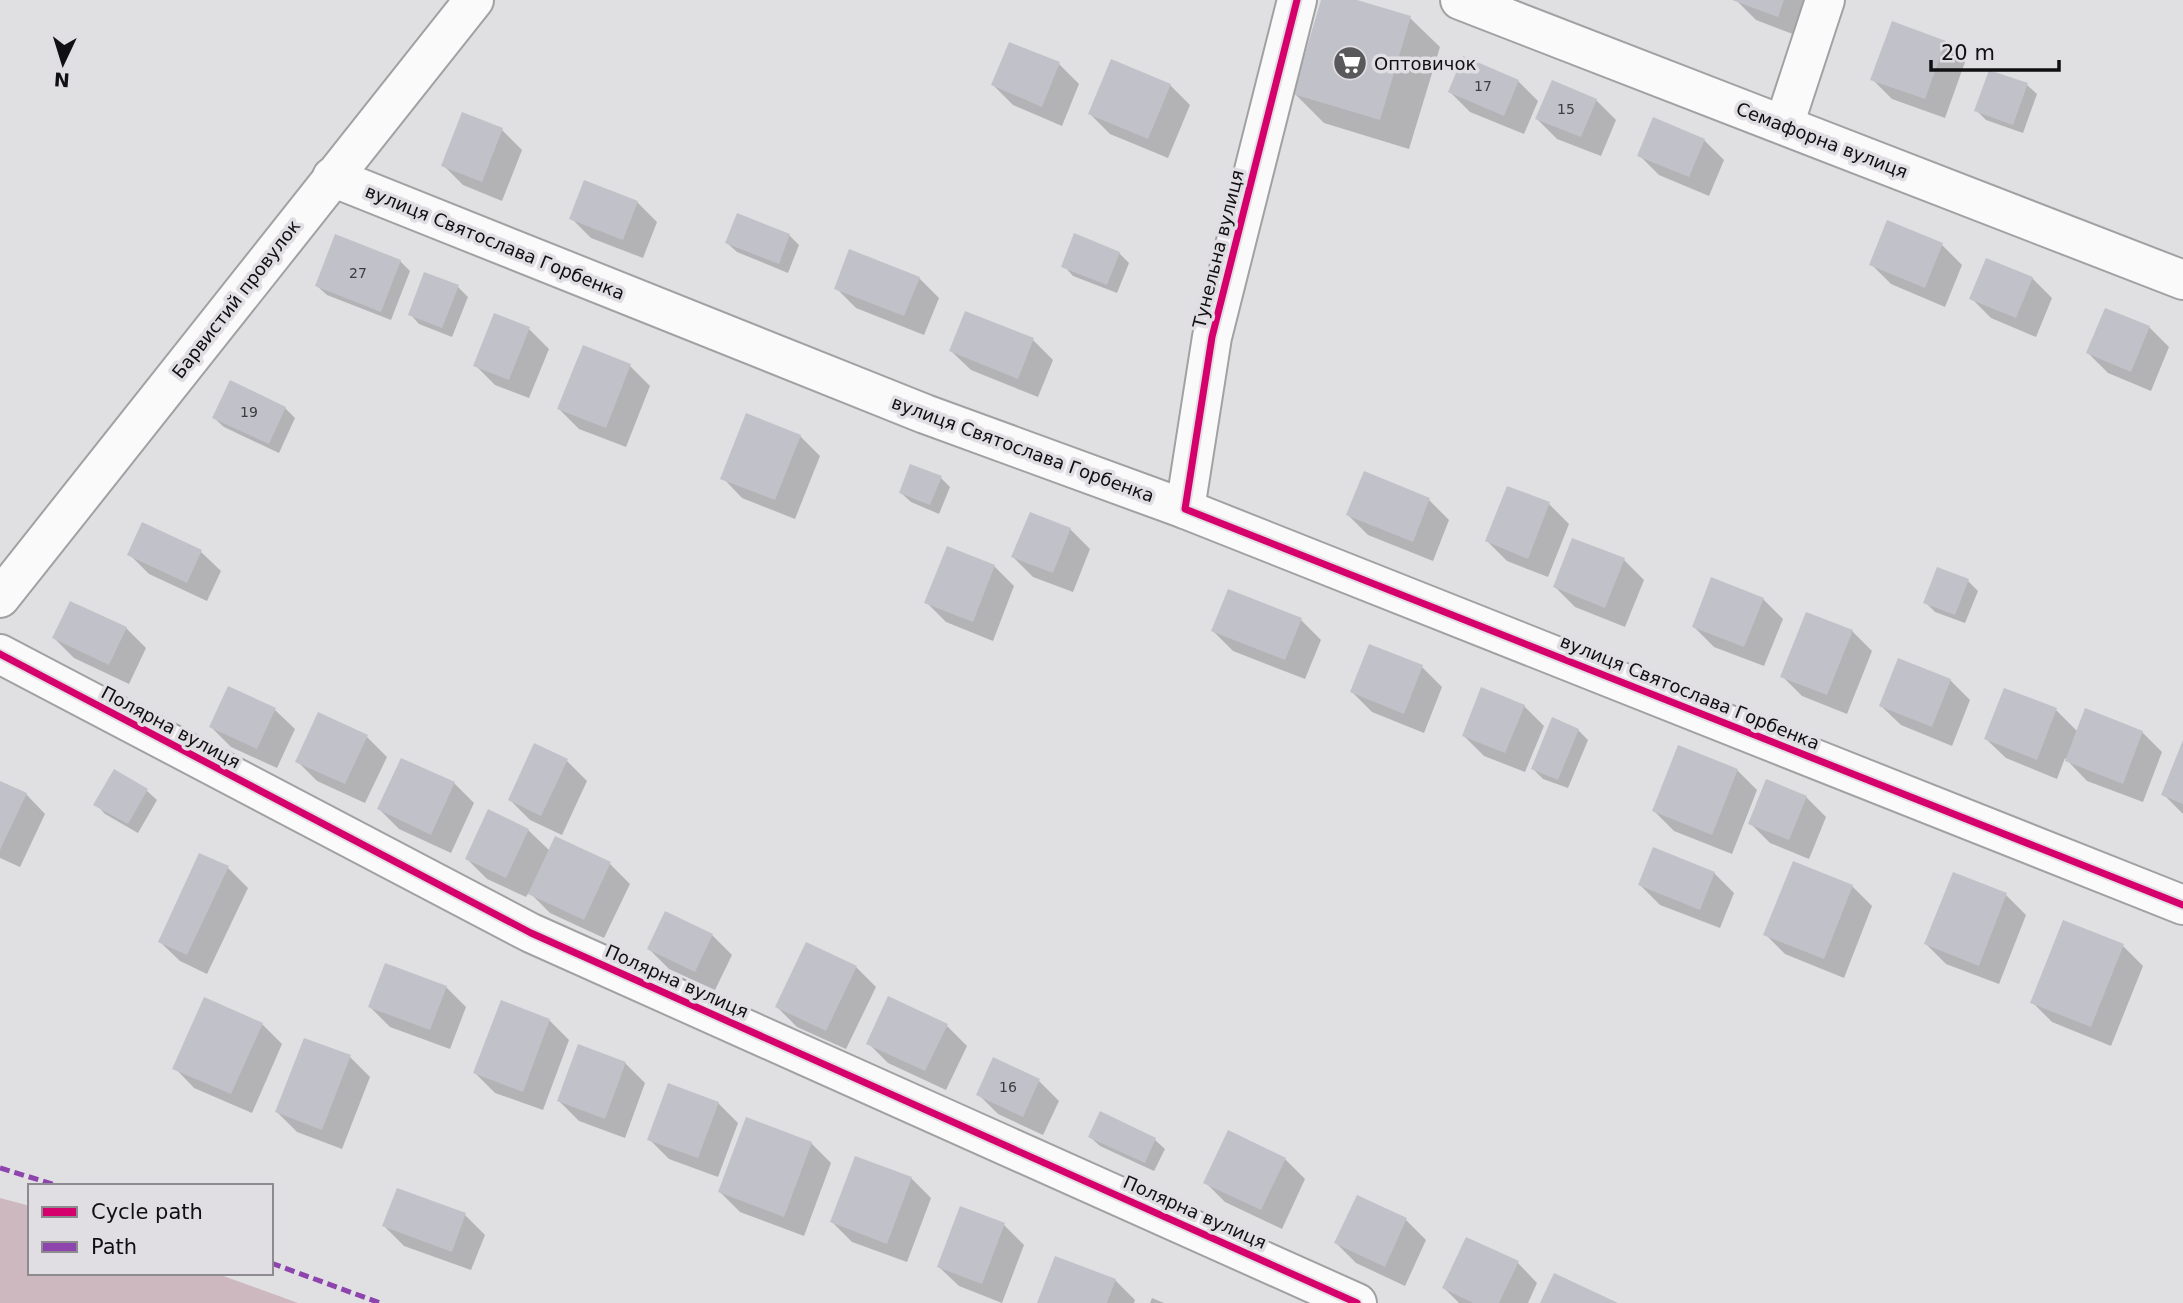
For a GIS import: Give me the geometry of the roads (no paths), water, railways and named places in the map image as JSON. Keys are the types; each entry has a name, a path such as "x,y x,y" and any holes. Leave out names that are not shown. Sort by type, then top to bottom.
{"street":[{"name":"Барвистий провулок","path":"0,598 474,0"},
{"name":"Тунельна вулиця","path":"1185,509 1212,337 1297,0"},
{"name":"Семафорна вулиця","path":"1460,0 2183,280"},
{"path":"1784,125 1825,0"},
{"name":"вулиця Святослава Горбенка","path":"332,177 925,414 1185,509 2183,905"},
{"name":"Полярна вулиця","path":"0,654 531,933 1357,1303"}],"place":[{"name":"Оптовичок","path":"1350,63"}]}
